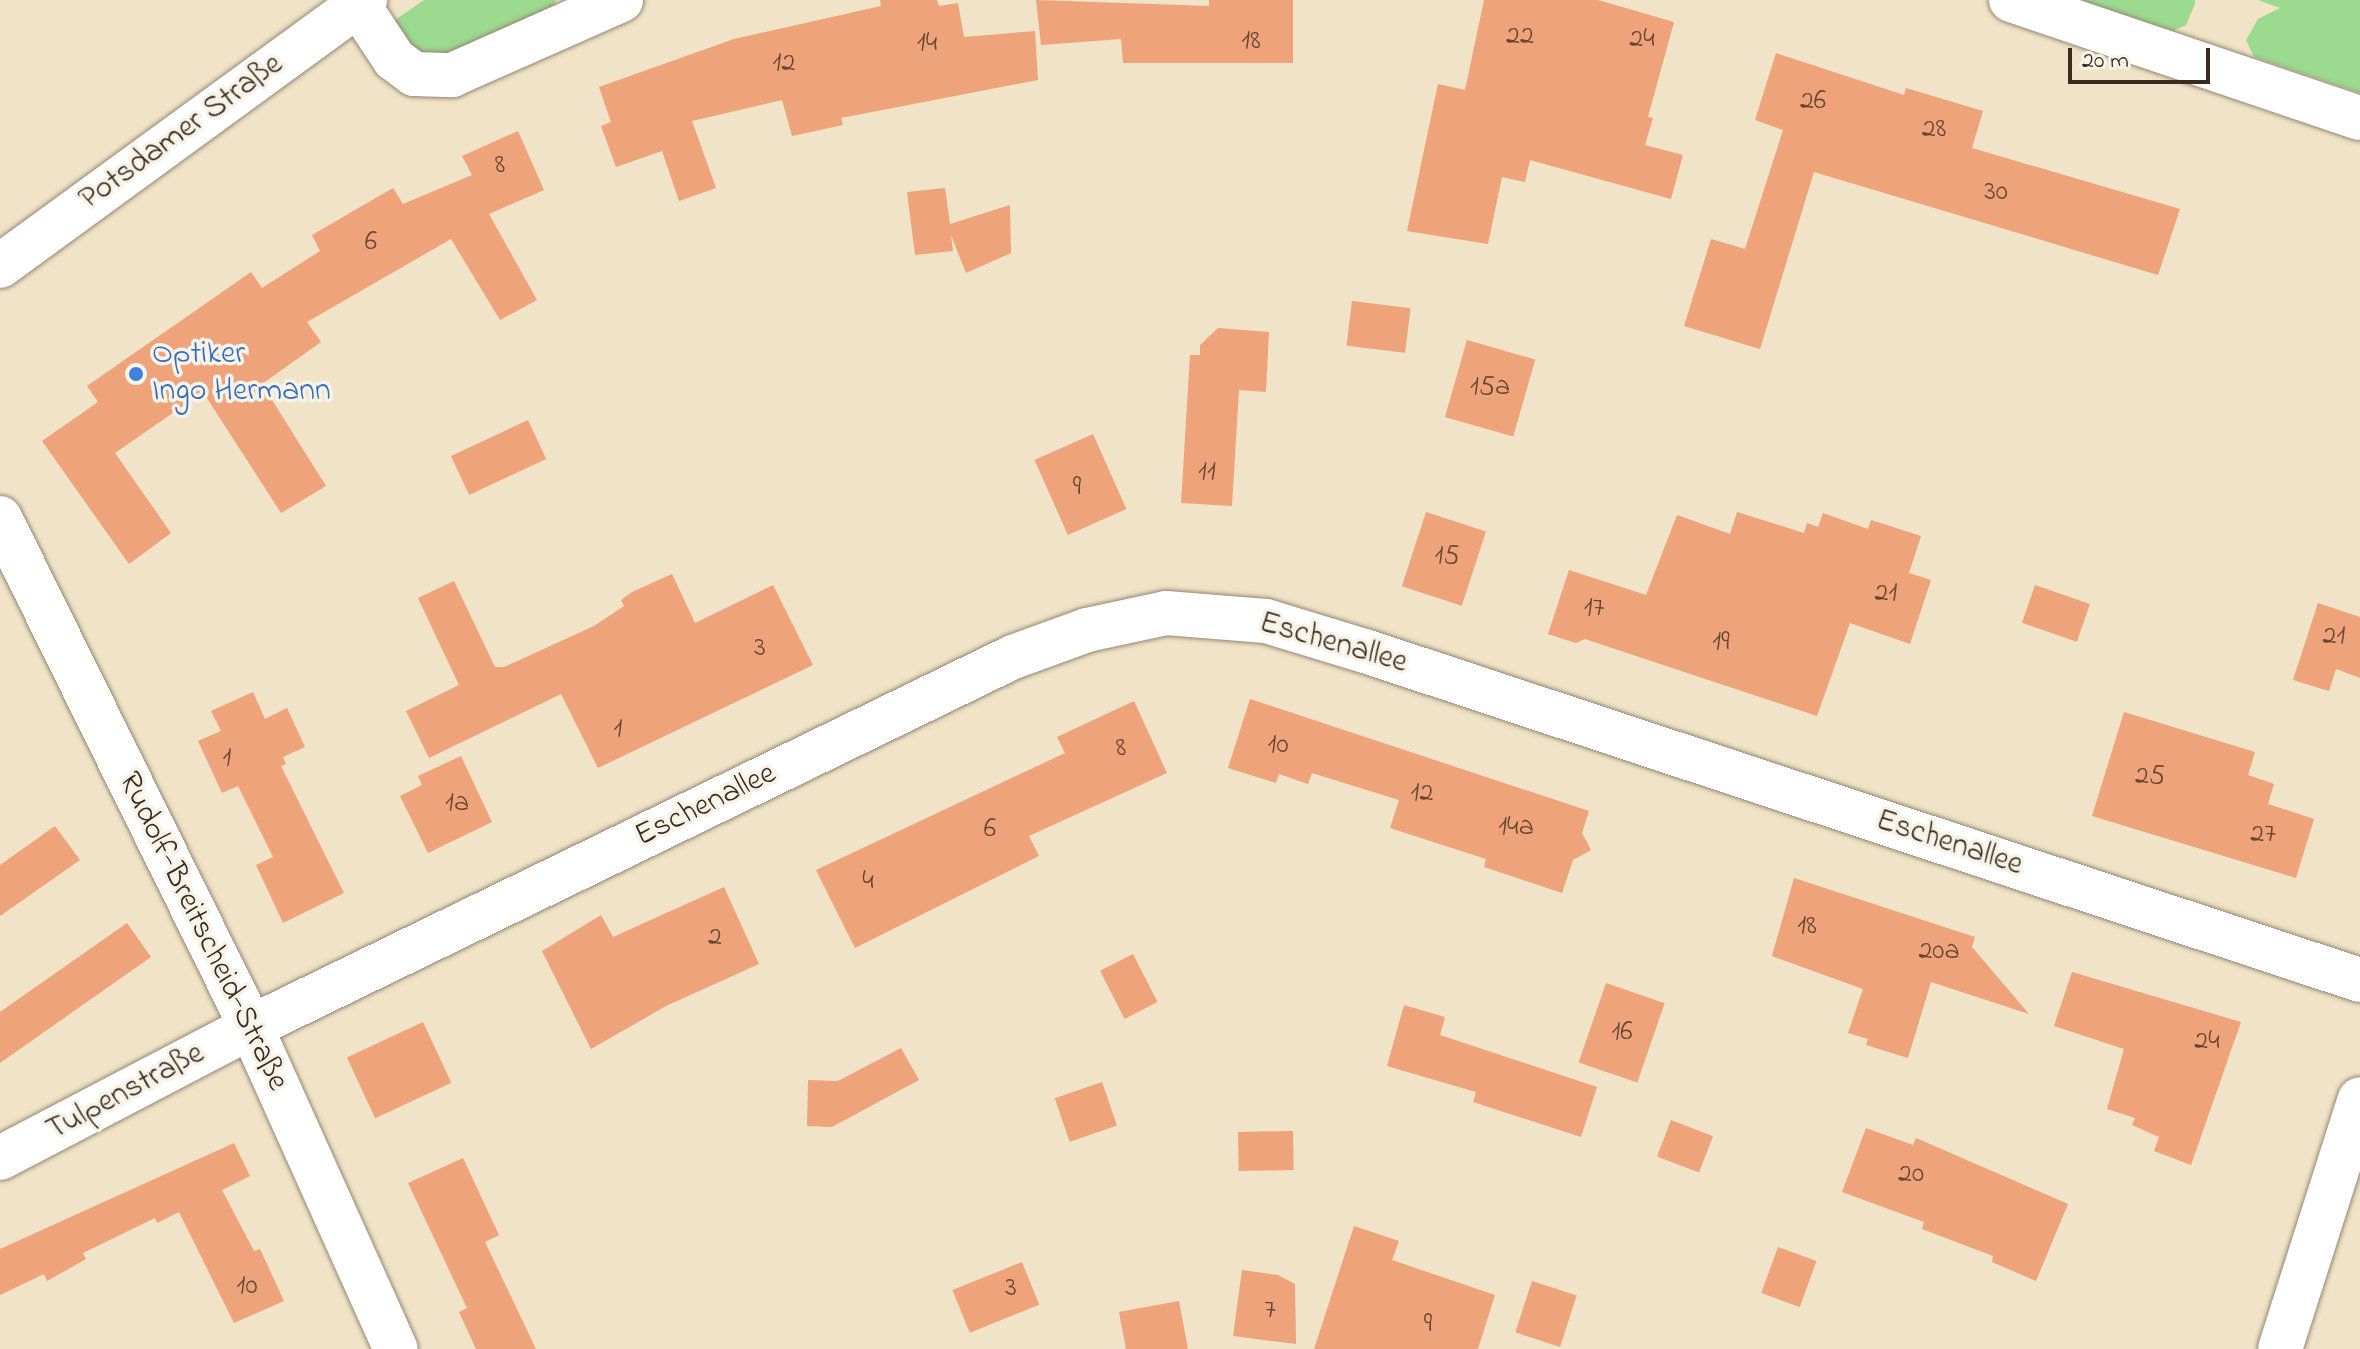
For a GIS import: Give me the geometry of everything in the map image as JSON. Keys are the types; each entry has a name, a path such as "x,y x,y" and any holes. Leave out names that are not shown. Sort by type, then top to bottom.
{"street":[{"path":"359,1 404,66 414,74 452,75 621,0"},
{"path":"2011,0 2360,118"},
{"name":"Potsdamer Straße","path":"0,266 359,1"},
{"name":"Rudolf-Breitscheid-Straße","path":"0,518 251,1027 396,1349"},
{"name":"Eschenallee","path":"251,1027 1013,657 1087,630 1166,613 1266,621 1365,651 2360,980"},
{"name":"Tulpenstraße","path":"0,1158 251,1027"},
{"path":"2280,1349 2360,1099"}],"green space":[{"path":"424,0 556,0 552,16 435,66 392,30 395,20"},
{"path":"2080,0 2195,0 2195,4 2186,25 2173,31"},
{"path":"2258,0 2360,0 2360,93 2254,57 2246,40 2258,19 2280,8"}],"building":[{"path":"880,0 937,0 939,6 958,3 964,37 1035,31 1038,80 841,118 843,125 792,136 782,100 692,121 716,188 679,201 662,151 616,167 601,126 611,122 599,87 734,39 881,6"},
{"path":"1036,0 1209,6 1209,0 1293,0 1293,63 1123,63 1121,39 1041,45"},
{"path":"1484,0 1598,0 1674,22 1648,117 1653,118 1645,145 1683,155 1671,199 1530,160 1525,182 1502,177 1488,244 1407,231 1438,84 1465,90"},
{"path":"1776,53 1904,95 1906,88 1983,111 1972,148 2180,209 2158,275 1814,172 1760,349 1684,326 1711,239 1745,249 1783,130 1755,120"},
{"path":"518,131 544,190 489,214 537,300 500,320 451,239 307,322 321,342 262,384 326,486 281,513 203,392 115,453 171,533 129,564 42,441 98,402 87,386 251,272 262,288 320,251 312,235 393,188 403,204 472,175 462,156"},
{"path":"945,188 950,224 1010,205 1011,253 966,273 951,235 953,251 915,255 907,192"},
{"path":"1352,301 1411,308 1405,353 1347,346"},
{"path":"1218,328 1269,332 1266,392 1239,390 1232,506 1181,503 1190,355 1200,355 1200,345"},
{"path":"1467,340 1535,360 1513,436 1445,417"},
{"path":"528,420 546,459 469,495 451,456"},
{"path":"1093,434 1126,509 1068,535 1035,460"},
{"path":"1426,512 1486,531 1462,606 1402,586"},
{"path":"1737,512 1804,533 1807,523 1818,527 1823,513 1868,529 1871,520 1921,536 1909,573 1931,580 1910,644 1850,623 1817,716 1585,639 1576,643 1548,634 1569,570 1646,595 1677,515 1730,534"},
{"path":"672,574 695,623 773,585 813,665 598,768 561,694 429,758 406,711 459,685 418,598 454,581 495,667 504,667 594,626 624,606 621,600 632,592"},
{"path":"2035,585 2090,604 2077,642 2022,623"},
{"path":"2318,603 2360,617 2360,678 2336,669 2329,691 2293,680"},
{"path":"253,692 265,719 287,708 305,747 283,757 286,764 281,766 344,893 283,923 256,865 273,857 238,786 222,793 198,741 221,731 211,711"},
{"path":"1250,699 1589,811 1582,833 1591,850 1573,860 1562,893 1484,867 1486,859 1390,828 1399,800 1312,773 1308,784 1279,774 1276,783 1228,768"},
{"path":"1134,701 1167,773 1029,836 1039,856 855,948 816,870 1065,753 1057,737"},
{"path":"2124,712 2255,752 2248,775 2274,784 2268,804 2314,819 2296,878 2092,816"},
{"path":"461,756 492,822 428,853 400,796 422,785 418,776"},
{"path":"55,826 80,860 0,916 0,865"},
{"path":"1794,878 1975,937 1972,947 2029,1014 1931,982 1908,1058 1866,1045 1868,1039 1848,1033 1863,989 1772,956"},
{"path":"724,887 759,964 666,1006 591,1049 542,951 601,915 613,937"},
{"path":"127,923 151,957 0,1063 0,1012"},
{"path":"1133,954 1158,1002 1125,1019 1100,971"},
{"path":"2072,972 2241,1022 2191,1165 2154,1151 2159,1137 2132,1125 2135,1118 2107,1109 2124,1049 2054,1026"},
{"path":"1606,983 1665,1003 1637,1083 1579,1062"},
{"path":"1404,1005 1445,1017 1440,1035 1597,1087 1581,1137 1473,1102 1476,1092 1387,1066"},
{"path":"423,1022 451,1083 375,1118 347,1057"},
{"path":"901,1048 919,1080 832,1127 807,1126 808,1080 838,1081"},
{"path":"1102,1082 1117,1125 1070,1142 1055,1098"},
{"path":"1671,1120 1713,1136 1699,1173 1657,1156"},
{"path":"1866,1128 1913,1145 1916,1138 2068,1204 2036,1281 1992,1262 1993,1256 1922,1229 1924,1222 1842,1192"},
{"path":"1293,1131 1294,1170 1239,1171 1238,1132"},
{"path":"234,1143 250,1176 222,1190 254,1251 260,1249 284,1301 234,1323 179,1212 157,1223 155,1218 83,1253 86,1259 47,1281 44,1274 0,1295 0,1249"},
{"path":"463,1158 499,1235 485,1242 536,1349 476,1349 459,1312 467,1308 408,1183"},
{"path":"1354,1226 1399,1241 1392,1260 1495,1295 1478,1349 1314,1349"},
{"path":"1778,1247 1817,1261 1800,1307 1761,1293"},
{"path":"1022,1262 1039,1305 970,1333 952,1290"},
{"path":"1242,1270 1278,1275 1295,1284 1296,1344 1233,1336"},
{"path":"1532,1281 1577,1296 1560,1347 1515,1332"},
{"path":"1179,1301 1188,1349 1126,1349 1119,1312"}],"place":[{"name":"Optiker Ingo Hermann","path":"136,374"}]}
